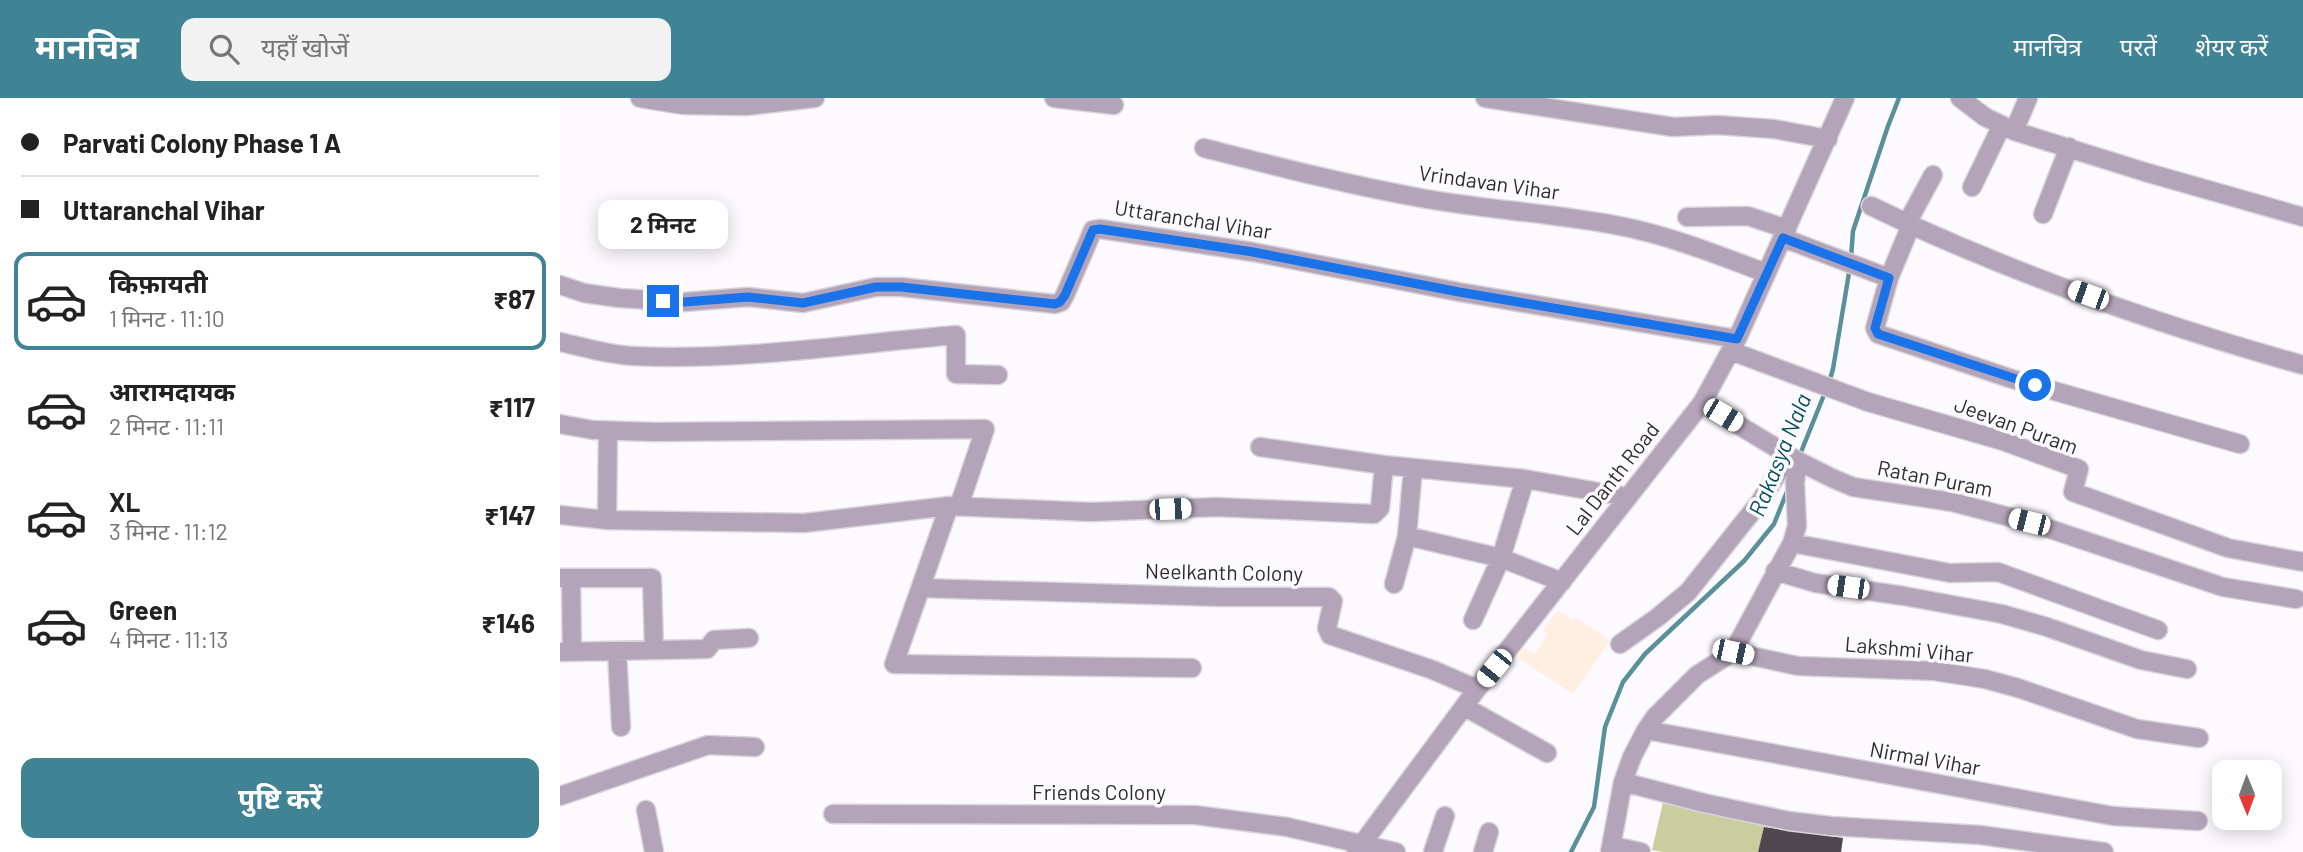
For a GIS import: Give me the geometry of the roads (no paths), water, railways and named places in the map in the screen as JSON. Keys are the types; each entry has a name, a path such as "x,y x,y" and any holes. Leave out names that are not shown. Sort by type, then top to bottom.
{"street":[{"path":"640,98 683,105 746,106 815,98"},
{"path":"1054,98 1114,105"},
{"path":"1485,98 1673,127 1717,125 1774,129 1828,139"},
{"name":"Lal Danth Road","path":"1360,848 1477,690 1702,403 1734,345 1845,98"},
{"path":"1960,98 1985,117 2008,128 2145,172 2303,217"},
{"path":"1972,187 2028,98"},
{"path":"2043,214 2068,147"},
{"name":"Vrindavan Vihar","path":"1204,148 1422,199 1623,226 1679,241 1766,274"},
{"path":"1933,175 1909,224 1889,278 1875,328 1878,334 2009,378 2239,444"},
{"path":"1871,206 1968,251 2043,279 2178,327 2303,365"},
{"path":"1687,218 1748,216 1840,260 1889,278"},
{"name":"Uttaranchal Vihar","path":"560,285 584,293 684,302 748,297 803,303 876,287 901,287 1055,304 1065,295 1093,230 1100,229 1253,252 1734,345"},
{"path":"560,342 632,356 700,356 956,335 956,374 998,374"},
{"name":"Jeevan Puram","path":"1734,345 1818,384 1868,402 2003,441 2079,469 2073,492 2228,548 2303,562"},
{"name":"Ratan Puram","path":"1702,403 1791,456 1853,487 1952,502 2029,522 2223,587 2296,598"},
{"path":"560,424 608,431 985,429 921,588 894,664 1192,668"},
{"path":"607,520 608,431"},
{"path":"1260,447 1384,465 1525,480 1627,497"},
{"path":"1641,852 1612,849 1623,782 1632,757 1655,717 1697,675 1733,652 1792,543 1797,526 1791,456"},
{"path":"1620,644 1688,592 1759,503 1791,456"},
{"path":"560,515 607,520 804,523 954,506 1091,512 1217,507 1374,514 1380,508 1384,465"},
{"path":"1394,583 1407,536 1412,468"},
{"path":"1473,620 1500,558 1525,480"},
{"path":"1407,536 1500,558 1562,582"},
{"path":"1792,543 1950,573 1998,572 2158,630"},
{"path":"1775,571 1815,583 2002,614 2047,626 2132,657 2187,669"},
{"path":"654,650 652,578 565,578 566,652 707,649 714,640 749,638"},
{"name":"Neelkanth Colony","path":"921,588 1221,597 1329,597 1333,601 1327,628 1330,635 1433,670 1477,690"},
{"path":"617,651 621,727"},
{"name":"Lakshmi Vihar","path":"1733,652 1798,666 1934,671 1986,679 2137,729 2199,738"},
{"path":"1465,706 1547,752"},
{"name":"Nirmal Vihar","path":"1646,730 2113,816 2198,821"},
{"path":"560,796 708,744 755,747"},
{"path":"1623,782 1789,821 1831,827 1980,835 2104,852"},
{"path":"646,810 654,852"},
{"name":"Friends Colony","path":"833,814 1195,815 1287,827 1360,848 1396,852"},
{"path":"1433,852 1445,816"},
{"path":"1483,852 1489,832"}],"waterway":[{"name":"Rakasya Nala","path":"1851,258 1853,231 1899,98"},
{"name":"Rakasya Nala","path":"1829,382 1850,267"},
{"name":"Rakasya Nala","path":"1799,457 1826,390"},
{"name":"Rakasya Nala","path":"1571,852 1594,807 1605,727 1623,682 1645,654 1744,561 1774,524 1788,489"}]}
